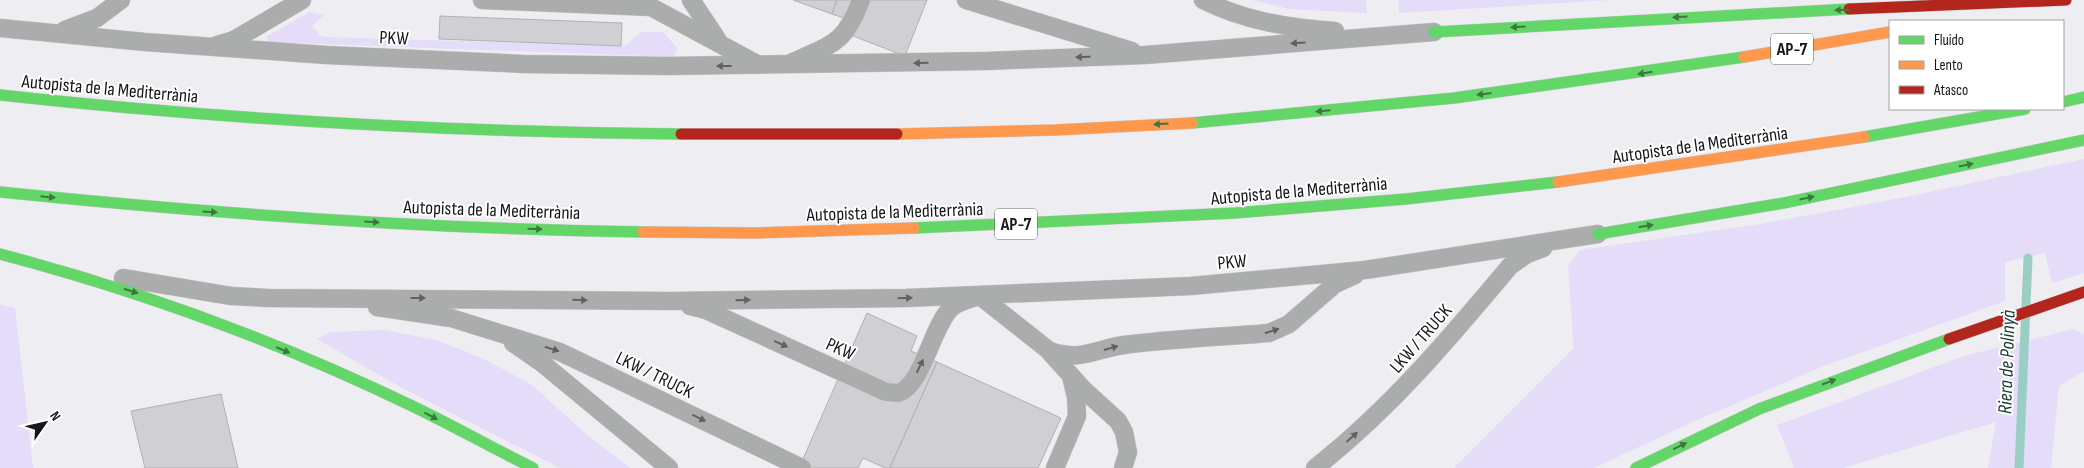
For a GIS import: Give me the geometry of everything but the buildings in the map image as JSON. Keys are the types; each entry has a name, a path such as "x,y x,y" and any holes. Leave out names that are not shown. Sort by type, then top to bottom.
{"highway":[{"path":"1980,16 2066,0"},
{"path":"1434,32 1721,15 2066,0"},
{"name":"Autopista de la Mediterrània","path":"0,96 79,105 297,122 514,132 742,135 965,133 1186,123 1401,105 1629,75 1889,32"},
{"path":"2064,102 2084,97"},
{"name":"Autopista de la Mediterrània","path":"0,192 283,218 580,231 730,233 1021,224 1168,218 1306,208 1464,193 1774,152 1867,138 2020,110"},
{"path":"1598,234 1784,203 2084,140"},
{"path":"0,254 150,296 232,328 391,396 533,468"},
{"path":"1636,468 1708,432 1775,403 1878,363 2084,292"}],"lane":[{"path":"53,32 70,30 87,23 121,0"},
{"path":"208,46 234,40 302,0"},
{"path":"482,0 651,7 671,0"},
{"path":"691,0 707,28 722,45"},
{"name":"PKW","path":"786,66 840,38 854,20 860,0"},
{"name":"PKW","path":"966,0 1145,55"},
{"path":"1203,0 1249,19 1301,28 1391,36"},
{"path":"651,7 759,66"},
{"name":"PKW","path":"0,28 326,55 524,64 759,66 1145,55 1434,32"},
{"path":"1559,241 1598,234"},
{"name":"PKW","path":"317,298 671,301 980,296 1190,286 1365,270 1487,250 1559,241"},
{"name":"LKW / TRUCK","path":"1315,468 1374,418 1420,372 1510,266 1527,254 1559,241"},
{"path":"51,267 231,296 317,298"},
{"path":"1055,468 1077,416 1076,397 1071,374 1076,362 1090,355 1122,345 1269,333 1289,324 1335,284 1365,270"},
{"path":"980,296 1047,349 1084,390 1118,421 1124,432 1128,452 1123,468"},
{"name":"PKW","path":"671,301 706,310 886,392 897,393 907,388 914,378 943,319 951,308 962,301 980,296"},
{"name":"LKW / TRUCK","path":"317,298 451,318 560,352 802,468"},
{"name":"LKW / TRUCK","path":"486,328 518,346 542,363 669,468"},
{"path":"1047,349 1070,357 1090,355"}],"shaded area":[{"path":"1253,0 1366,0 1367,13 1289,9"},
{"path":"1399,0 1611,0 1399,13"},
{"path":"309,12 324,15 312,26 322,37 625,46 641,32 663,32 677,48 674,57 269,42 266,37"},
{"path":"2084,159 2084,273 2052,283 2045,253 2005,262 2005,301 1824,366 1697,420 1594,468 1454,468 1574,348 1568,266 1580,250 1760,224 1901,198"},
{"path":"0,305 15,308 33,468 0,468"},
{"path":"2073,329 2084,334 2084,371 2059,386 2051,468 1988,468 1996,422 1843,468 1794,468 1777,425 1964,356"},
{"path":"384,330 436,340 482,358 532,385 586,434 630,468 560,468 402,388 317,339 331,332"}],"waterway":[{"name":"Riera de Polinyà","path":"2019,468 2028,258"}],"traffic: fast":[{"path":"1434,32 1849,9"},
{"path":"1192,123 1454,98 1744,57"},
{"path":"0,95 85,104 340,123 510,131 681,134"},
{"path":"2064,102 2084,97"},
{"path":"1864,137 2019,110"},
{"path":"1598,234 1784,203 2084,140"},
{"path":"914,228 1235,213 1406,199 1558,182"},
{"path":"0,192 241,214 401,224 643,232"},
{"path":"0,254 53,268 157,301 309,359 439,419 533,468"},
{"path":"1636,468 1759,409 1949,339"}],"traffic: slow":[{"path":"1744,57 1889,32"},
{"path":"897,134 1055,130 1192,123"},
{"path":"1558,182 1864,137"},
{"path":"643,232 757,233 914,228"}],"traffic: jam":[{"path":"1849,9 2066,0"},
{"path":"681,134 897,134"},
{"path":"1949,339 2084,292"}]}
